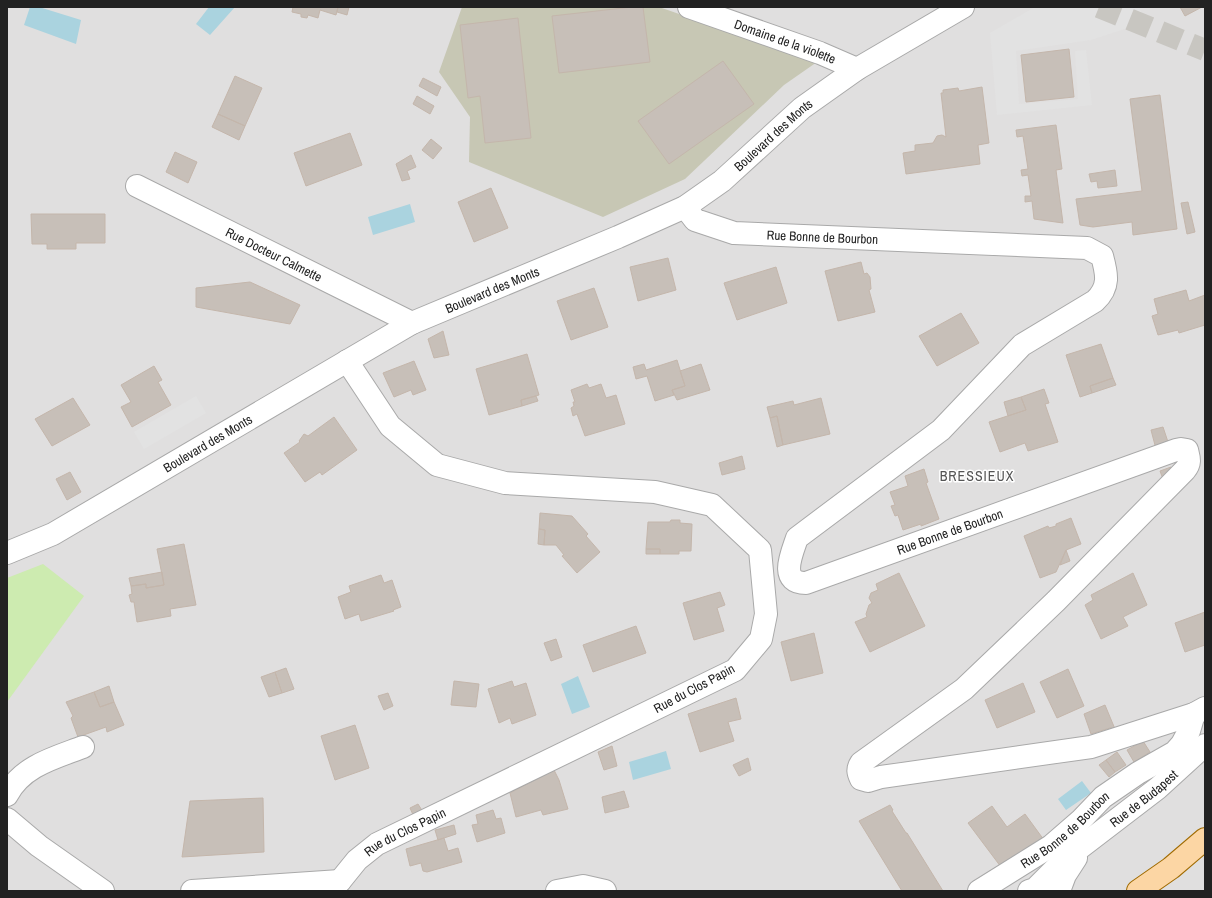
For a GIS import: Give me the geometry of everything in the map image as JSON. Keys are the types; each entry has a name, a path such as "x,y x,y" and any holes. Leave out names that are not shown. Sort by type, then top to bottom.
{"main road":[{"path":"1138,891 1172,868 1205,839"}],"street":[{"name":"Domaine de la violette","path":"690,7 820,53 857,69"},
{"name":"Boulevard des Monts","path":"7,553 53,534 412,323 685,207 722,181 802,108 857,69 963,7"},
{"name":"Rue Docteur Calmette","path":"137,186 412,323"},
{"name":"Rue Bonne de Bourbon","path":"685,207 695,220 734,233 1087,248 1102,256 1106,272 1106,286 1100,296 1022,345 940,430 797,538 788,564 791,577 799,583 806,583 1176,450 1187,450 1190,461 1185,470 1056,601 964,689 861,763 858,773 861,779 868,781 881,777 1091,746 1200,711"},
{"name":"Rue du Clos Papin","path":"344,886 357,860 377,844 735,670 762,639 766,614 760,550 712,506 655,492 506,483 437,465 390,426 347,361"},
{"path":"764,586 788,564"},
{"name":"Rue Bonne de Bourbon","path":"979,891 1051,846 1081,820 1103,796 1138,773 1175,752 1190,731 1200,711"},
{"name":"Rue de Budapest","path":"1029,891 1036,889 1064,860 1158,788 1205,745"},
{"path":"7,795 12,786 29,769 83,746"},
{"path":"7,819 39,846 103,891"},
{"name":"Rue de Budapest","path":"1059,891 1080,848"},
{"path":"192,891 344,886"},
{"path":"557,891 583,886 605,891"}],"shaded area":[{"path":"7,7 1205,7 1205,891 7,891"},
{"path":"462,7 659,7 817,62 784,85 685,179 603,217 469,162 470,117 439,72"},
{"path":"1035,7 1139,7 1146,22 1091,40 1016,51 1019,104 1078,99 1075,51 1086,50 1092,105 997,115 990,33"},
{"path":"196,396 206,413 144,449 134,432"}],"green space":[{"path":"43,564 84,596 7,702 7,578"}],"water":[{"path":"30,7 39,7 81,20 76,44 24,25"},
{"path":"209,7 235,7 210,35 196,24"},
{"path":"410,204 415,222 373,235 368,217"},
{"path":"578,676 590,707 572,714 561,684"},
{"path":"666,751 671,769 633,780 629,762"},
{"path":"1082,781 1091,793 1066,810 1058,799"}],"building":[{"path":"293,7 338,7 336,15 320,10 318,18 308,15 307,18 301,17 301,14 292,12"},
{"path":"338,7 349,7 347,15 337,12"},
{"path":"643,7 650,62 559,73 552,16"},
{"path":"1180,7 1202,7 1185,16"},
{"path":"518,18 531,138 485,143 480,96 468,98 460,25"},
{"path":"1069,49 1074,97 1026,102 1021,55"},
{"path":"723,61 754,104 669,164 638,121"},
{"path":"235,76 262,88 245,126 218,114"},
{"path":"423,78 441,87 437,96 419,86"},
{"path":"982,87 989,143 978,145 980,164 906,174 903,153 915,151 915,145 933,143 937,136 942,135 946,137 941,93 943,93 943,90 958,88 959,91"},
{"path":"1160,95 1177,229 1133,235 1132,222 1093,227 1080,225 1076,199 1142,191 1130,99"},
{"path":"417,96 434,106 430,114 413,104"},
{"path":"218,114 245,126 239,140 212,127"},
{"path":"1056,125 1062,169 1056,170 1063,223 1034,219 1032,201 1025,202 1025,196 1031,196 1028,175 1022,176 1021,170 1028,169 1023,136 1017,137 1016,130"},
{"path":"350,133 362,165 306,186 294,153"},
{"path":"431,139 442,148 433,159 422,150"},
{"path":"175,152 197,162 188,183 166,172"},
{"path":"411,155 416,167 407,171 410,179 402,181 396,164"},
{"path":"1115,170 1117,186 1098,188 1097,181 1091,182 1089,174"},
{"path":"491,188 508,228 474,242 458,202"},
{"path":"1188,202 1195,232 1187,234 1181,203"},
{"path":"31,214 105,214 105,243 76,243 76,249 47,249 47,244 32,244"},
{"path":"668,258 676,290 638,301 630,267"},
{"path":"861,262 864,274 867,273 870,277 871,289 869,290 875,312 838,321 825,271"},
{"path":"776,267 787,303 737,320 724,283"},
{"path":"250,282 300,305 290,324 196,307 196,288"},
{"path":"594,288 608,327 571,340 557,301"},
{"path":"1186,290 1189,301 1205,295 1205,325 1179,333 1178,330 1158,335 1152,316 1158,314 1154,299"},
{"path":"961,313 979,343 937,366 919,336"},
{"path":"443,331 449,355 434,358 428,339"},
{"path":"1101,344 1113,378 1090,386 1092,393 1080,397 1066,355"},
{"path":"527,354 539,395 521,400 522,406 489,415 476,369"},
{"path":"677,360 685,386 672,390 674,395 655,401 647,376 636,379 633,367 644,364 646,370"},
{"path":"414,361 426,390 413,395 411,390 394,397 383,373"},
{"path":"701,364 710,390 677,400 672,390 685,386 680,371"},
{"path":"154,366 162,380 158,382 171,405 132,427 121,407 131,402 121,385"},
{"path":"1113,378 1116,385 1092,393 1090,386"},
{"path":"587,384 589,388 601,384 606,398 616,395 625,424 585,436 577,414 573,416 571,408 574,406 573,402 575,402 571,390"},
{"path":"1044,389 1049,403 1045,404 1058,442 1028,451 1025,443 1000,452 989,422 1026,410 1021,397"},
{"path":"536,396 538,401 522,406 521,400"},
{"path":"1021,397 1026,410 1008,416 1004,402"},
{"path":"73,398 90,425 52,446 35,419"},
{"path":"821,398 830,434 783,445 777,416 770,418 767,407 793,401 794,405"},
{"path":"777,416 783,445 777,447 770,418"},
{"path":"334,417 357,450 322,475 320,472 305,482 284,453 300,442 299,441 304,434 308,436"},
{"path":"1163,427 1169,445 1156,449 1151,430"},
{"path":"742,456 745,469 722,475 719,463"},
{"path":"1171,467 1174,475 1163,479 1160,471"},
{"path":"924,469 928,482 926,483 939,519 921,526 921,524 903,530 898,515 895,516 891,506 895,505 890,492 908,486 905,476"},
{"path":"70,472 81,492 67,500 56,479"},
{"path":"540,513 572,516 588,534 586,536 600,552 577,573 562,556 564,555 556,545 544,545 545,530 539,529"},
{"path":"1071,518 1081,544 1066,550 1056,572 1040,578 1024,536 1048,526 1049,528 1056,526 1056,524"},
{"path":"671,520 680,520 680,523 692,524 691,551 679,551 679,554 660,554 660,549 646,549 648,522 670,522"},
{"path":"539,529 545,530 544,545 538,544"},
{"path":"184,544 196,605 170,609 171,616 137,622 134,602 131,602 129,595 132,594 131,586 146,584 146,588 164,585 157,549"},
{"path":"646,549 660,549 660,554 646,554"},
{"path":"1066,550 1070,561 1060,565"},
{"path":"162,572 164,585 146,588 146,584 131,586 129,578"},
{"path":"899,573 925,626 870,652 855,622 867,617 866,614 869,605 872,603 869,598 871,593 878,590 876,584"},
{"path":"1133,573 1147,605 1123,617 1128,626 1101,639 1085,605 1093,600 1091,595"},
{"path":"381,575 384,583 392,580 401,607 393,610 394,611 361,621 359,614 345,619 338,597 351,592 349,586"},
{"path":"720,592 725,605 717,608 724,631 694,640 683,603"},
{"path":"1205,612 1205,645 1185,652 1175,623"},
{"path":"636,626 646,653 593,672 583,645"},
{"path":"814,633 823,673 791,681 781,642"},
{"path":"556,639 562,657 551,661 544,643"},
{"path":"286,668 294,689 282,693 275,672"},
{"path":"1068,669 1084,706 1057,718 1040,682"},
{"path":"275,672 282,693 269,697 261,677"},
{"path":"454,681 479,684 476,707 451,705"},
{"path":"512,681 514,687 526,683 536,715 512,724 510,718 499,723 488,689"},
{"path":"1023,683 1035,712 997,728 985,700"},
{"path":"109,686 114,702 100,707 94,692"},
{"path":"94,692 100,707 114,702 124,725 107,732 106,727 78,737 71,718 73,716 66,702"},
{"path":"388,693 393,706 384,710 378,696"},
{"path":"736,698 741,719 728,722 734,741 700,752 688,714"},
{"path":"1105,705 1115,729 1110,728 1091,734 1084,714"},
{"path":"355,725 369,768 335,780 321,736"},
{"path":"1143,741 1150,752 1134,762 1127,750"},
{"path":"612,746 617,766 604,770 598,752"},
{"path":"1117,752 1126,765 1115,772 1106,760"},
{"path":"748,758 751,770 739,776 733,765"},
{"path":"1106,760 1115,772 1109,777 1099,765"},
{"path":"554,770 559,780 568,809 543,815 541,810 516,817 510,793"},
{"path":"624,791 629,807 605,813 602,797"},
{"path":"263,798 264,852 182,857 190,801"},
{"path":"418,804 423,812 414,817 410,808"},
{"path":"890,805 893,810 892,811 943,891 902,891 859,821"},
{"path":"992,806 1007,827 1025,814 1044,840 1004,871 968,823"},
{"path":"493,810 496,819 501,818 505,833 477,842 472,825 478,824 476,815"},
{"path":"454,825 456,834 438,840 435,830"},
{"path":"444,838 448,851 458,848 462,862 427,872 423,871 421,863 410,866 406,849"}],"tunnel":[{"path":"1099,7 1205,50"}],"district":[{"name":"BRESSIEUX","path":"977,476"}]}
